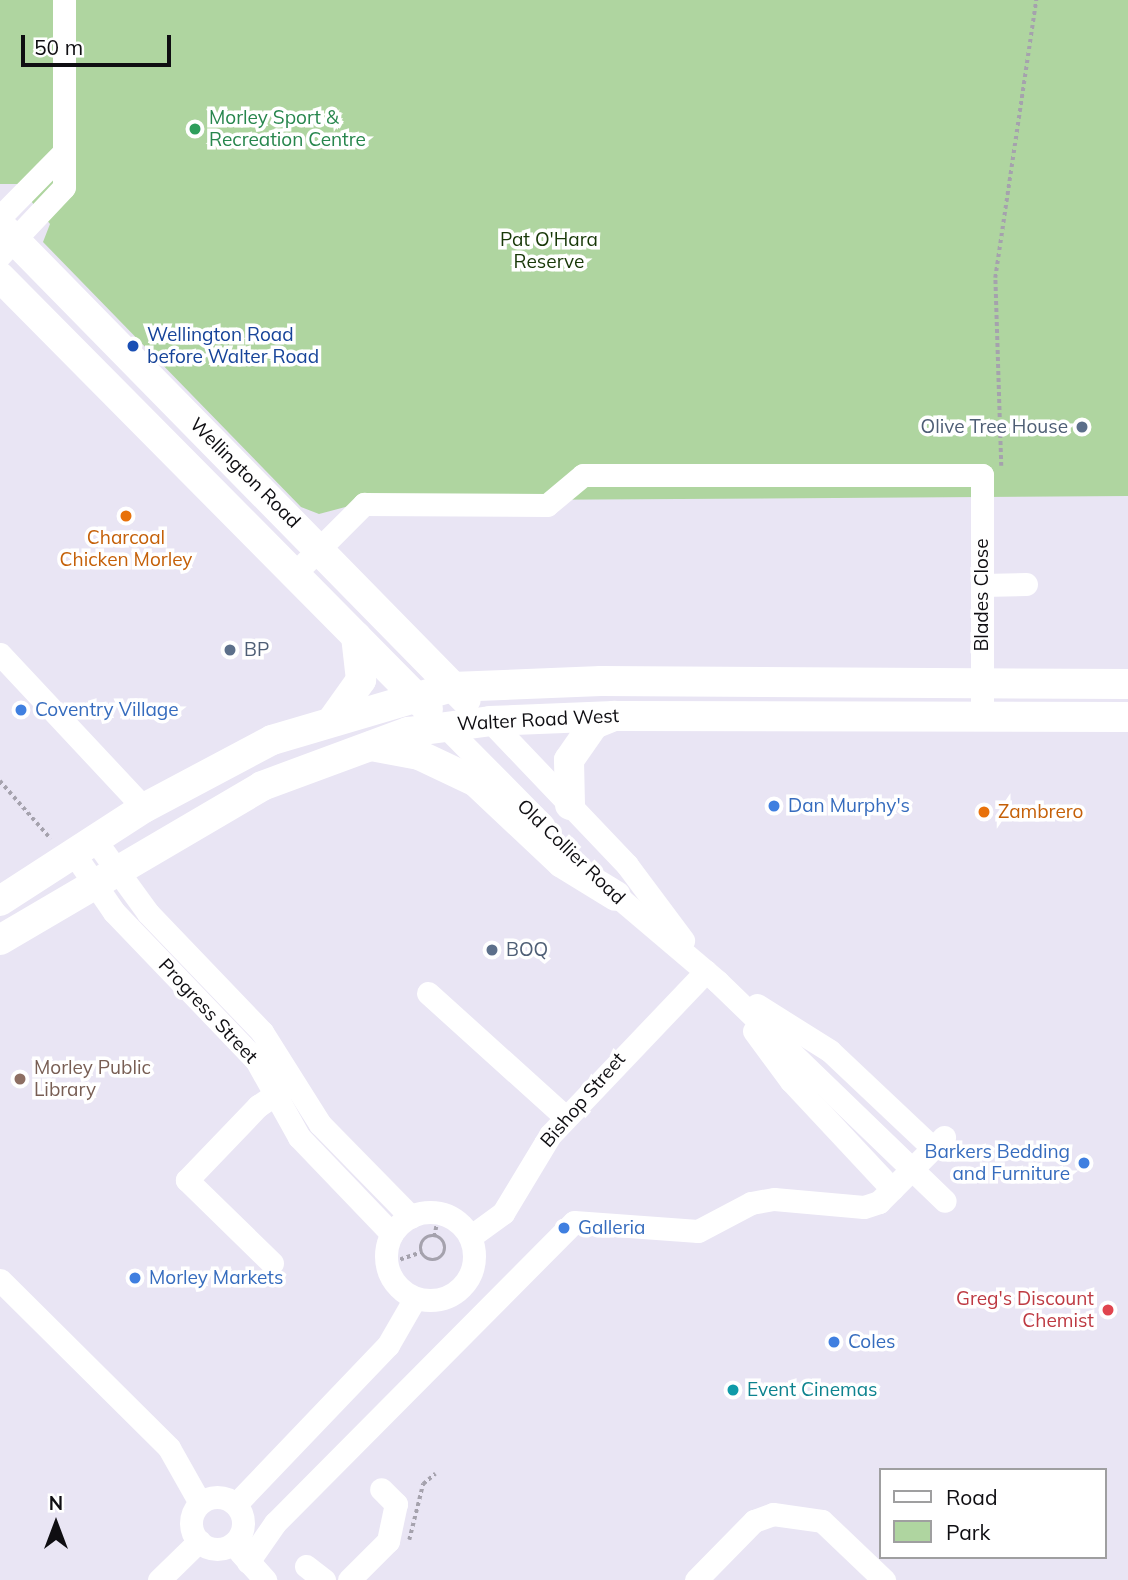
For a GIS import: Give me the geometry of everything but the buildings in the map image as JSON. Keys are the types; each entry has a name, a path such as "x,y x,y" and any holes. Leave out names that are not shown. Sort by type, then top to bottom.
{"main road":[{"name":"Wellington Road","path":"4,234 321,548 452,687 490,720"},
{"name":"Wellington Road","path":"0,277 444,726"},
{"path":"334,718 360,680 356,636"},
{"name":"Walter Road West","path":"0,901 75,847 272,740 334,718 452,687 511,682 982,681 1128,684"},
{"name":"Walter Road West","path":"0,940 262,786 366,746 444,726 490,720 614,716 1128,717"},
{"path":"570,805 569,760 594,724 614,716"},
{"path":"366,746 419,755 476,782 562,863 616,896"}],"street":[{"path":"4,234 64,187 64,0"},
{"path":"4,234 62,154"},
{"path":"295,573 364,505 547,505 583,475 992,475"},
{"name":"Blades Close","path":"982,715 982,585 992,475"},
{"path":"982,585 1026,584"},
{"path":"0,654 144,808"},
{"name":"Old Collier Road","path":"490,720 627,865 712,976"},
{"name":"Old Collier Road","path":"444,726 616,896 712,976 945,1201"},
{"name":"Progress Street","path":"75,847 105,876 256,1060 286,1087 411,1217"},
{"path":"248,1562 275,1523 574,1222 698,1231 751,1203 774,1199 864,1207 892,1189 938,1142 831,1051 712,976"},
{"path":"712,976 790,1081 892,1189"},
{"name":"Bishop Street","path":"470,1237 503,1213 530,1162 565,1117 712,976"},
{"path":"428,993 565,1117"},
{"path":"272,1263 187,1180 286,1087"},
{"name":"Progress Street","path":"286,1087 299,1137 392,1234"},
{"path":"439,1212 470,1237 472,1271 459,1290 438,1300 415,1298 397,1286 387,1264 392,1234 411,1217 439,1212"},
{"path":"0,1280 169,1448 200,1503"},
{"path":"236,1504 388,1345 415,1298"},
{"path":"349,1580 388,1541 396,1504 381,1489"},
{"path":"214,1497 236,1504 244,1525 233,1544 219,1549 199,1541 191,1522 200,1503 214,1497"},
{"path":"696,1580 754,1521 773,1514 822,1521 884,1580"},
{"path":"159,1580 199,1541"},
{"path":"233,1544 265,1580"}],"path":[{"path":"992,475 995,278 1035,0"},
{"path":"0,781 75,847"},
{"path":"434,1237 421,1244 421,1252 430,1260 443,1254 434,1237 439,1212"},
{"path":"387,1264 421,1252"}],"green space":[{"name":"Pat O'Hara Reserve","path":"0,0 1128,0 1128,496 368,501 319,514 301,507 43,242 50,224 17,184 0,184"}],"place":[{"name":"Morley Sport & Recreation Centre","path":"195,129"},
{"name":"Wellington Road before Walter Road","path":"133,346"},
{"name":"Olive Tree House","path":"1082,427"},
{"name":"Charcoal Chicken Morley","path":"126,516"},
{"name":"BP","path":"230,650"},
{"name":"Coventry Village","path":"21,710"},
{"name":"Dan Murphy's","path":"774,806"},
{"name":"Zambrero","path":"984,812"},
{"name":"BOQ","path":"492,950"},
{"name":"Morley Public Library","path":"20,1079"},
{"name":"Barkers Bedding and Furniture","path":"1084,1163"},
{"name":"Galleria","path":"564,1228"},
{"name":"Morley Markets","path":"135,1278"},
{"name":"Greg's Discount Chemist","path":"1108,1310"},
{"name":"Coles","path":"834,1342"},
{"name":"Event Cinemas","path":"733,1390"}]}
